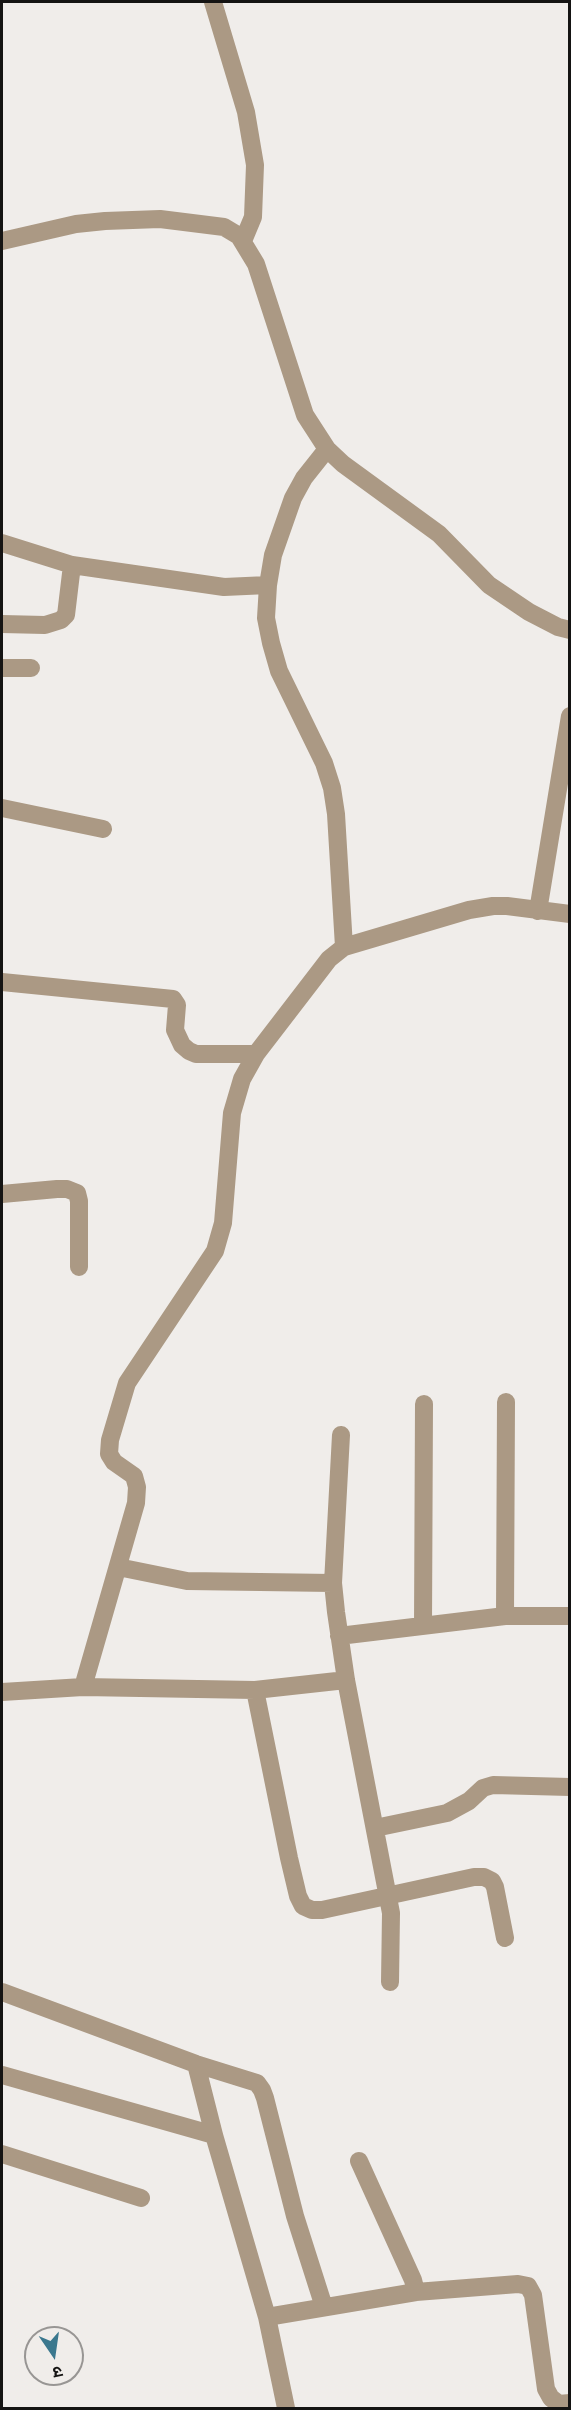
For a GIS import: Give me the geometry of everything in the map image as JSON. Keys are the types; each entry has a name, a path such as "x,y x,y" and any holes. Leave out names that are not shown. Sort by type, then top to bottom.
{"street":[{"path":"213,2 246,112 255,165 253,217 243,241"},
{"path":"2,241 76,224 159,219 224,228 239,236 256,264 305,415 313,431 327,449 343,464 439,534 489,585 529,612 558,627 570,630"},
{"path":"327,449 304,478 293,498 273,555 266,618 276,662 324,762 332,788 336,814 344,947"},
{"path":"2,543 72,565 224,586 268,585"},
{"path":"2,624 45,625 61,621 68,607 72,565"},
{"path":"2,668 31,668"},
{"path":"538,911 570,716"},
{"path":"2,808 104,829"},
{"path":"83,1687 136,1503 137,1487 134,1476 114,1462 110,1454 110,1440 127,1383 215,1251 223,1223 232,1113 242,1079 256,1054 329,959 344,947 470,910 507,906 570,914"},
{"path":"2,982 173,999 177,1005 175,1029 182,1045 189,1051 196,1054 256,1054"},
{"path":"2,1194 57,1189 67,1189 76,1193 79,1201 79,1267"},
{"path":"505,1616 506,1402"},
{"path":"423,1626 424,1404"},
{"path":"341,1435 333,1583 346,1680 391,1913 390,1982"},
{"path":"118,1567 187,1581 333,1583"},
{"path":"339,1636 505,1616 570,1616"},
{"path":"2,1692 83,1687 255,1690 346,1680"},
{"path":"255,1690 291,1867 298,1896 303,1906 312,1910 322,1910 474,1877 484,1877 492,1881 495,1887 505,1938"},
{"path":"375,1828 447,1813 464,1804 483,1788 493,1785 570,1787"},
{"path":"2,1992 196,2064 256,2083 262,2090 295,2216 324,2307"},
{"path":"196,2064 214,2135 267,2317 286,2409"},
{"path":"2,2074 214,2135"},
{"path":"2,2154 141,2198"},
{"path":"359,2161 413,2280 416,2292"},
{"path":"267,2317 416,2292 518,2284 528,2286 533,2295 546,2389 551,2398 559,2404 570,2403"}]}
